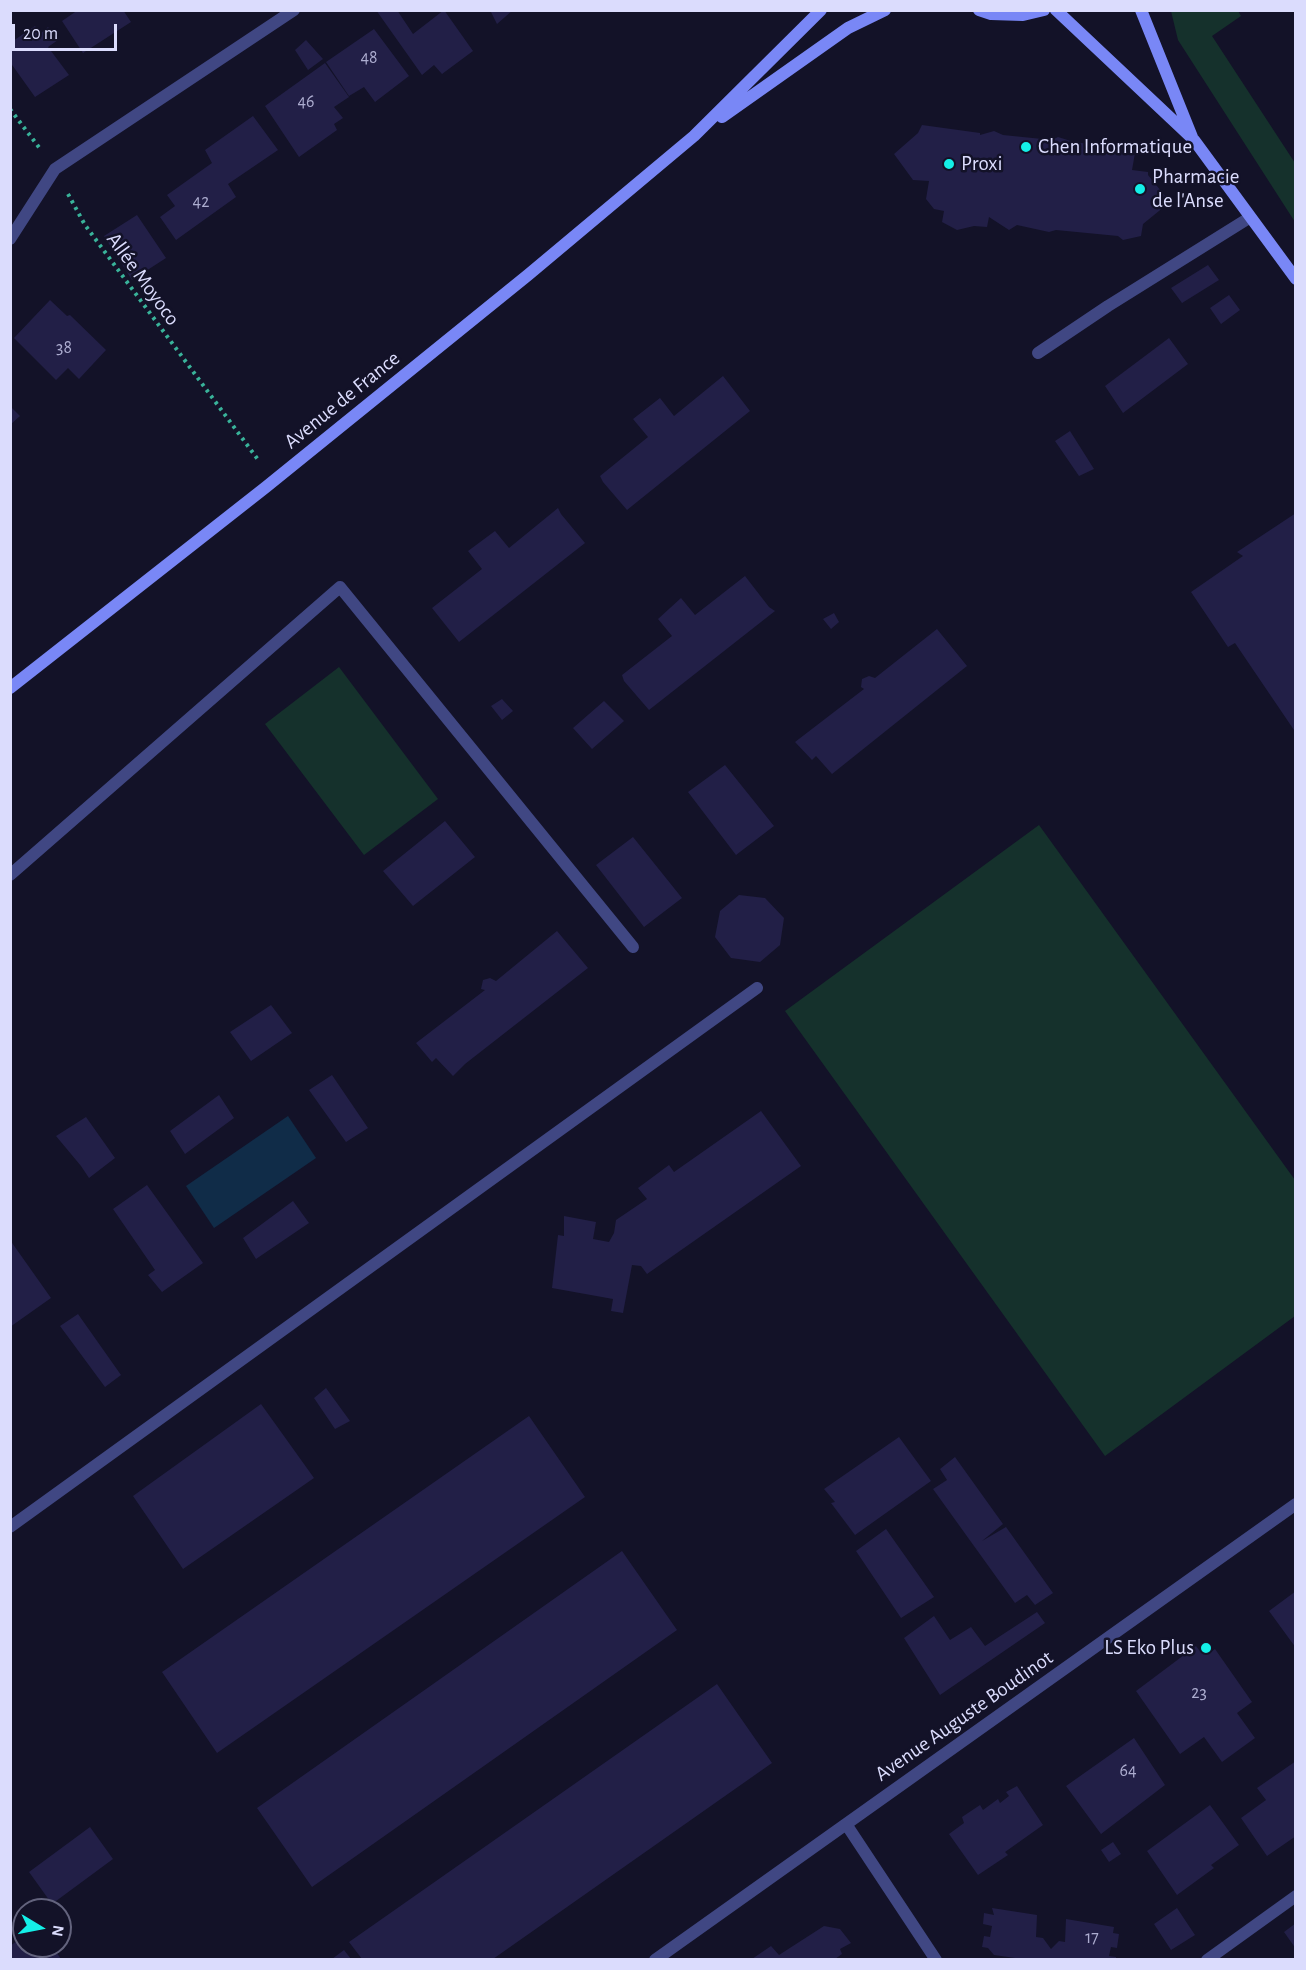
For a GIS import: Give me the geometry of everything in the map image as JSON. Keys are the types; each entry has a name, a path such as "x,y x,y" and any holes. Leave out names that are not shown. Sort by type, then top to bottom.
{"main road":[{"name":"Avenue de France","path":"10,688 266,487 528,275 694,136 821,10"},
{"name":"Avenue de France","path":"694,136 848,28 885,10"},
{"path":"979,10 991,14 1023,15 1044,10"},
{"path":"1056,10 1194,141 1296,279"},
{"path":"1141,10 1194,141"}],"street":[{"path":"10,238 55,169 294,10"},
{"path":"1038,353 1108,306 1250,218"},
{"path":"10,875 340,587 633,947"},
{"path":"10,1527 757,988"},
{"name":"Avenue Auguste Boudinot","path":"655,1959 1296,1504"},
{"path":"846,1824 936,1959"},
{"path":"1207,1959 1296,1896"}],"path":[{"name":"Allée Moyoco","path":"10,109 55,169 85,225 259,461"}],"green space":[{"path":"1171,11 1238,11 1241,16 1212,36 1295,163 1295,222 1178,40"},
{"path":"339,667 438,799 364,855 265,724"},
{"path":"1039,825 1295,1180 1295,1316 1105,1456 785,1011"}],"water":[{"path":"288,1116 316,1158 214,1228 186,1186"}],"building":[{"path":"78,10 123,10 131,22 83,53 62,21"},
{"path":"376,10 397,10 413,34 444,10 473,51 442,74 434,65 422,75"},
{"path":"490,10 513,10 497,24"},
{"path":"35,26 40,34 48,27 58,40 48,47 69,75 35,97 10,62 10,43"},
{"path":"374,29 409,76 375,102 364,87 349,96 326,62"},
{"path":"306,40 323,59 308,70 295,50"},
{"path":"325,63 349,97 334,107 343,118 334,124 337,130 299,157 265,106"},
{"path":"253,116 278,150 228,184 236,197 176,240 160,217 175,206 167,195 212,163 205,150"},
{"path":"922,125 980,133 980,135 994,131 1003,135 1052,140 1058,137 1074,142 1113,147 1120,145 1135,153 1132,170 1148,172 1170,202 1143,224 1141,236 1123,240 1118,236 1056,230 1049,232 1017,225 1009,230 989,217 987,227 974,226 957,230 942,222 944,211 934,209 926,199 929,181 913,180 894,154 918,133"},
{"path":"137,215 166,258 132,280 104,236"},
{"path":"1208,265 1219,280 1182,303 1171,288"},
{"path":"1229,295 1240,310 1221,324 1210,308"},
{"path":"50,300 67,316 70,315 106,350 79,379 68,368 56,380 14,338"},
{"path":"1169,338 1188,364 1123,413 1105,386"},
{"path":"723,376 750,411 627,510 600,476 648,437 633,419 660,398 674,416"},
{"path":"10,406 20,416 10,425"},
{"path":"1070,431 1094,469 1079,476 1055,441"},
{"path":"558,508 585,543 459,642 432,608 482,569 468,551 495,531 509,548"},
{"path":"1296,513 1296,733 1235,643 1228,647 1191,592 1243,556 1237,552"},
{"path":"745,576 769,607 775,611 649,710 624,681 622,675 672,636 658,619 681,598 695,615"},
{"path":"834,613 839,622 831,629 823,619"},
{"path":"937,629 967,666 832,774 816,756 812,760 795,742 864,689 861,687 862,679 869,676 875,678"},
{"path":"502,699 513,711 502,720 491,706"},
{"path":"604,701 624,721 592,749 573,728"},
{"path":"725,765 774,826 736,855 688,792"},
{"path":"445,821 475,857 413,906 383,871"},
{"path":"633,837 682,898 644,927 596,865"},
{"path":"739,895 765,898 784,918 780,945 760,962 731,958 715,937 720,911"},
{"path":"557,931 588,968 465,1064 453,1076 436,1058 432,1062 416,1043 485,990 481,989 483,980 490,978 496,981"},
{"path":"271,1005 292,1033 251,1061 230,1032"},
{"path":"332,1075 368,1128 346,1142 309,1090"},
{"path":"219,1095 234,1118 185,1154 170,1131"},
{"path":"761,1111 801,1166 647,1274 641,1266 632,1265 623,1313 611,1311 613,1299 552,1288 558,1235 564,1236 564,1216 596,1222 593,1239 609,1242 614,1233 616,1220 647,1199 638,1188 669,1165 674,1172"},
{"path":"86,1117 115,1158 89,1178 56,1136"},
{"path":"147,1185 203,1263 162,1292 148,1275 155,1270 113,1209"},
{"path":"293,1201 309,1223 256,1259 243,1238"},
{"path":"10,1240 51,1298 10,1327"},
{"path":"78,1314 121,1375 105,1387 60,1326"},
{"path":"326,1388 350,1421 335,1429 314,1398"},
{"path":"261,1404 314,1478 183,1569 133,1496"},
{"path":"529,1416 585,1497 217,1753 162,1672"},
{"path":"899,1437 931,1481 855,1535 831,1503 835,1502 824,1489"},
{"path":"955,1457 1003,1524 982,1541 1006,1527 1053,1593 1035,1605 1027,1595 1015,1603 933,1489 947,1480 940,1469"},
{"path":"886,1529 934,1597 901,1618 856,1551"},
{"path":"622,1551 677,1630 312,1887 257,1808"},
{"path":"1296,1591 1296,1648 1269,1611"},
{"path":"1037,1612 1045,1623 940,1695 904,1638 934,1616 950,1640 971,1627 985,1646"},
{"path":"1196,1646 1199,1650 1211,1652 1215,1649 1252,1702 1237,1713 1255,1738 1222,1762 1204,1737 1180,1754 1136,1691"},
{"path":"717,1684 772,1763 493,1959 362,1959 349,1942"},
{"path":"1134,1738 1165,1785 1101,1834 1066,1786"},
{"path":"1296,1761 1296,1836 1267,1856 1241,1818 1266,1800 1257,1788"},
{"path":"1017,1786 1043,1825 1005,1852 1008,1855 978,1875 949,1834 964,1823 962,1817 980,1805 983,1810 998,1799 1000,1803 1009,1796 1006,1792"},
{"path":"1210,1805 1239,1845 1211,1865 1214,1868 1177,1895 1147,1851"},
{"path":"90,1827 113,1859 60,1898 48,1898 29,1872"},
{"path":"1113,1842 1121,1854 1109,1862 1101,1850"},
{"path":"992,1908 1037,1915 1036,1937 1043,1938 1051,1949 1059,1941 1065,1942 1066,1919 1114,1927 1113,1933 1119,1934 1117,1948 1111,1947 1109,1956 1116,1957 1116,1959 1022,1959 994,1955 988,1948 982,1947 984,1936 990,1937 992,1926 983,1924 984,1913 994,1915"},
{"path":"1177,1908 1195,1935 1171,1950 1154,1924"},
{"path":"1296,1923 1296,1949 1284,1932"},
{"path":"824,1926 840,1929 851,1943 840,1949 842,1954 835,1959 752,1959 771,1946 779,1955"},
{"path":"12,1945 12,1958 61,1959 10,1959"},
{"path":"344,1950 351,1959 332,1959"}],"place":[{"name":"Chen Informatique","path":"1026,147"},
{"name":"Proxi","path":"949,164"},
{"name":"Pharmacie de l'Anse","path":"1140,189"},
{"name":"LS Eko Plus","path":"1206,1648"}]}
